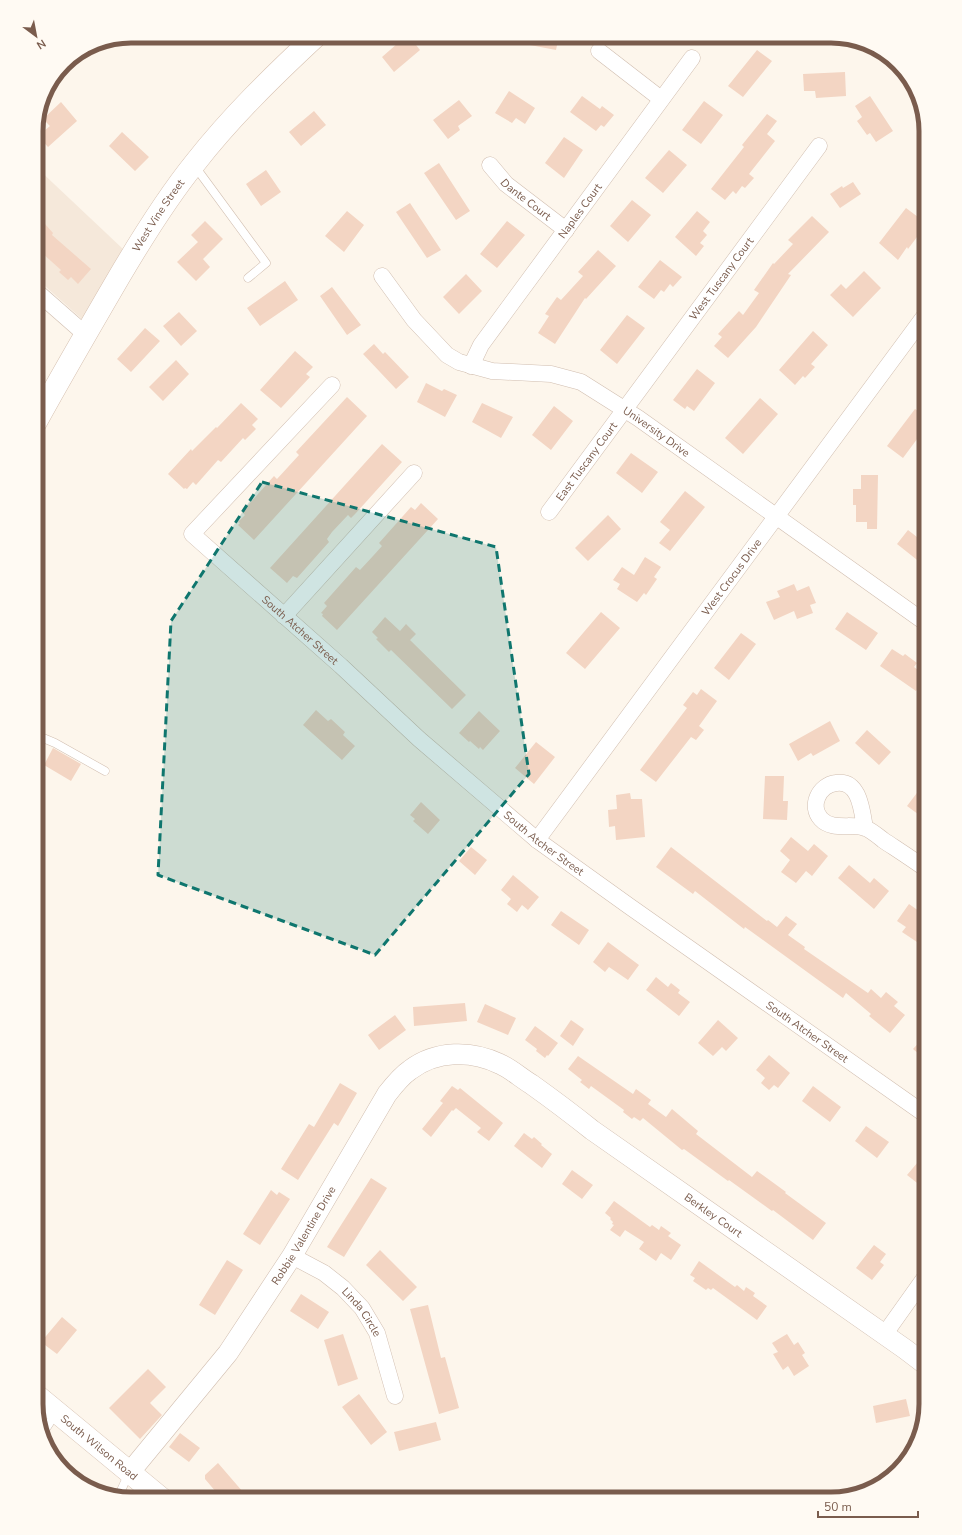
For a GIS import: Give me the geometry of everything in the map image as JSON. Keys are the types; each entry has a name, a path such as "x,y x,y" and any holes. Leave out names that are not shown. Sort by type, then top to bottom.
{"main road":[{"name":"West Vine Street","path":"43,409 85,334 136,250 194,164 226,126 269,80 309,43"},
{"name":"South Wilson Road","path":"43,1401 154,1492"}],"street":[{"path":"599,51 661,99"},
{"name":"Naples Court","path":"471,366 481,345 692,58"},
{"name":"West Tuscany Court","path":"624,410 819,146"},
{"name":"Dante Court","path":"490,165 506,184 566,230"},
{"name":"University Drive","path":"382,276 414,320 447,355 459,362 492,371 551,374 581,382 638,418 919,617"},
{"path":"43,297 85,334"},
{"name":"West Crocus Drive","path":"537,840 919,323"},
{"name":"South Atcher Street","path":"332,385 192,534 341,666 419,739 537,840 919,1110"},
{"name":"East Tuscany Court","path":"549,512 624,410"},
{"path":"284,616 414,473"},
{"path":"865,828 919,864"},
{"name":"Robbie Valentine Drive","path":"130,1472 228,1353 292,1256 387,1094 398,1081 411,1069 424,1061 446,1055 466,1054 485,1058 502,1064"},
{"name":"Berkley Court","path":"502,1064 592,1130 919,1361"},
{"name":"Linda Circle","path":"292,1256 324,1273 348,1293 362,1308 377,1333 395,1396"},
{"path":"884,1335 919,1286"}],"lane":[{"path":"194,164 266,263 248,278"},
{"path":"43,738 55,743 104,771"},
{"path":"46,1428 57,1413"},
{"path":"121,1491 130,1472"}],"highlighted area":[{"path":"262,482 496,547 529,774 375,955 158,875 171,621"}],"shaded area":[{"path":"43,174 124,250 82,319 43,284"}],"building":[{"path":"398,43 414,43 420,50 394,72 382,57"},
{"path":"530,43 558,43 556,50 530,45"},
{"path":"757,50 772,61 743,97 728,86"},
{"path":"845,72 846,96 816,98 815,91 804,91 803,74"},
{"path":"509,91 535,108 525,124 516,118 512,123 495,113"},
{"path":"582,96 600,109 602,106 614,115 604,127 601,125 596,131 570,112"},
{"path":"870,96 893,131 876,142 870,133 867,135 857,121 862,117 855,106"},
{"path":"459,100 472,116 458,126 460,130 448,139 433,120"},
{"path":"704,101 723,115 701,144 682,130"},
{"path":"61,102 77,121 48,147 43,142 43,132 50,126 44,120 44,118"},
{"path":"314,111 326,125 301,146 289,132"},
{"path":"767,114 777,121 767,134 775,141 749,174 754,178 745,188 742,186 736,194 733,191 725,200 711,189 744,147 742,145"},
{"path":"122,132 149,157 135,171 109,146"},
{"path":"564,137 583,150 564,178 545,163"},
{"path":"669,150 687,165 663,193 645,178"},
{"path":"439,163 470,211 456,220 424,173"},
{"path":"266,170 281,192 261,206 246,184"},
{"path":"853,182 861,194 840,208 830,194 842,186 843,188"},
{"path":"632,200 651,215 628,242 610,226"},
{"path":"410,203 441,250 427,258 396,212"},
{"path":"906,208 919,218 919,234 908,249 907,247 898,260 879,243"},
{"path":"347,211 364,225 344,252 325,236"},
{"path":"697,211 710,222 703,231 707,235 700,243 704,246 696,256 675,237"},
{"path":"812,216 829,232 788,274 791,275 756,327 728,358 714,346 722,337 718,334 739,311 743,315 759,293 754,290 773,263 774,264 793,244 788,240"},
{"path":"205,221 223,239 203,259 210,267 196,281 177,262 198,242 191,235"},
{"path":"507,221 525,235 497,268 480,254"},
{"path":"45,224 53,233 52,235 91,269 78,284 71,277 68,280 59,272 61,270 43,254 43,226"},
{"path":"598,250 616,266 586,299 585,298 555,344 538,333 549,316 545,314 557,297 561,300 583,276 578,272"},
{"path":"660,260 682,277 673,287 670,284 664,292 661,290 654,299 638,287"},
{"path":"864,271 881,288 853,317 830,295 841,284 846,289"},
{"path":"466,274 482,291 459,314 443,297"},
{"path":"285,281 298,300 260,326 247,308"},
{"path":"332,287 361,325 347,335 320,296"},
{"path":"179,312 197,331 181,346 163,326"},
{"path":"627,315 645,328 617,364 600,350"},
{"path":"145,328 160,341 131,372 117,359"},
{"path":"813,331 828,345 811,364 815,367 805,378 803,376 795,385 779,370"},
{"path":"374,344 383,354 385,352 409,377 396,389 363,354"},
{"path":"295,351 313,367 306,374 310,377 281,408 260,390"},
{"path":"176,360 189,374 163,401 149,387"},
{"path":"697,369 715,383 694,411 687,406 685,409 673,400"},
{"path":"426,383 442,391 444,389 457,395 445,417 417,402"},
{"path":"347,397 367,416 254,540 238,525 240,523 238,522 245,515 242,512 274,476 277,479 299,455 296,452"},
{"path":"760,398 778,414 743,454 725,438"},
{"path":"241,403 258,419 252,425 256,429 245,440 243,438 221,462 218,460 196,485 193,482 187,489 184,489 168,474 191,449 192,451"},
{"path":"482,403 513,417 501,438 472,422"},
{"path":"554,406 573,421 551,450 532,435"},
{"path":"915,409 919,412 919,436 903,458 887,446"},
{"path":"382,444 402,462 351,518 348,515 332,532 327,539 329,542 297,578 293,576 287,583 270,568"},
{"path":"631,453 658,472 642,493 616,473"},
{"path":"861,475 878,475 877,529 867,529 867,522 856,522 856,505 853,505 853,489 861,489"},
{"path":"685,491 705,507 670,551 659,543 670,530 660,522"},
{"path":"421,503 438,519 337,630 322,616 323,614 321,613 327,606 324,603 356,567 360,570 373,556 382,546 379,543 411,507 415,510"},
{"path":"608,515 621,529 588,561 575,548"},
{"path":"908,530 919,539 919,561 897,544"},
{"path":"645,557 661,567 654,577 657,579 646,595 644,593 637,602 617,589 620,584 613,580 622,567 634,575"},
{"path":"794,584 797,591 809,586 816,603 810,605 813,613 797,619 794,611 774,620 766,602 780,597 777,591"},
{"path":"601,612 620,628 585,669 566,653"},
{"path":"847,612 878,633 866,650 835,629"},
{"path":"385,617 400,631 406,624 416,634 410,640 466,695 452,709 391,650 389,652 376,639 378,638 372,632"},
{"path":"741,633 756,644 729,680 714,668"},
{"path":"892,649 903,656 905,654 917,663 914,667 919,671 919,686 916,691 880,666"},
{"path":"701,689 717,701 699,726 704,730 696,740 691,737 656,782 640,770 687,708 683,705 693,692 697,695"},
{"path":"316,710 328,721 331,719 345,732 343,735 355,746 342,760 303,725"},
{"path":"479,711 500,731 483,750 480,747 479,749 470,741 469,742 459,733"},
{"path":"830,721 840,741 813,756 811,753 798,761 789,744"},
{"path":"867,730 891,752 879,765 855,743"},
{"path":"536,742 555,757 534,784 515,768"},
{"path":"53,748 81,764 71,781 44,765"},
{"path":"765,776 784,776 783,801 788,801 787,820 763,819"},
{"path":"919,790 919,815 907,806"},
{"path":"630,793 631,799 642,799 645,837 616,840 615,826 609,827 608,810 617,809 616,795"},
{"path":"421,802 440,820 428,834 413,821 415,819 410,815"},
{"path":"791,837 808,851 814,844 828,856 812,876 806,871 796,883 781,872 790,860 780,851"},
{"path":"471,847 487,860 475,875 459,861"},
{"path":"671,847 767,921 768,920 777,927 786,916 797,924 788,935 805,947 804,949 868,993 871,989 881,998 886,992 898,1002 894,1006 905,1015 890,1033 869,1016 871,1014 846,993 843,998 745,927 744,929 695,891 693,894 656,867"},
{"path":"849,865 870,883 874,878 889,891 874,909 838,878"},
{"path":"513,875 539,897 528,910 522,905 517,912 507,904 511,899 501,890"},
{"path":"909,904 919,911 919,939 917,942 902,932 906,927 897,921"},
{"path":"561,911 589,930 579,945 551,925"},
{"path":"608,942 639,965 628,980 609,967 605,972 593,962"},
{"path":"656,977 668,987 671,983 680,990 678,993 690,1002 679,1016 646,990"},
{"path":"465,1003 467,1021 414,1026 413,1007"},
{"path":"485,1004 516,1018 508,1035 477,1022"},
{"path":"395,1015 406,1030 379,1050 368,1035"},
{"path":"571,1020 584,1029 573,1046 560,1036"},
{"path":"718,1020 738,1038 726,1051 722,1047 713,1056 698,1043"},
{"path":"535,1026 558,1043 545,1058 536,1051 537,1049 525,1040"},
{"path":"919,1043 919,1054 913,1049"},
{"path":"769,1055 790,1073 778,1088 774,1085 769,1090 761,1083 765,1078 756,1070"},
{"path":"578,1056 633,1094 636,1089 651,1100 648,1104 666,1117 672,1109 698,1131 696,1134 752,1177 757,1171 826,1223 813,1240 773,1210 772,1211 729,1180 728,1181 684,1149 682,1150 643,1118 640,1121 634,1117 632,1119 623,1112 624,1110 591,1086 589,1089 580,1082 582,1080 568,1069"},
{"path":"340,1083 357,1093 338,1126 334,1123 298,1180 281,1169 309,1124 314,1127"},
{"path":"452,1086 458,1090 460,1088 503,1123 489,1141 477,1132 481,1128 456,1108 453,1111 452,1110 431,1137 422,1129 443,1103 440,1101"},
{"path":"813,1086 841,1107 830,1122 802,1101"},
{"path":"866,1126 889,1142 877,1158 855,1141"},
{"path":"524,1133 532,1139 534,1137 552,1154 542,1168 514,1146"},
{"path":"918,1162 919,1163 919,1184 907,1175"},
{"path":"572,1170 593,1185 582,1199 562,1184"},
{"path":"371,1178 387,1188 344,1257 327,1247"},
{"path":"271,1190 277,1195 279,1192 290,1199 260,1245 243,1234"},
{"path":"614,1201 650,1227 652,1225 659,1230 661,1226 671,1233 668,1236 681,1245 671,1260 661,1253 656,1261 639,1249 644,1242 625,1230 620,1237 610,1230 614,1225 612,1224 613,1222 610,1219 611,1218 605,1213"},
{"path":"874,1245 886,1254 880,1262 884,1265 872,1280 856,1268"},
{"path":"380,1250 417,1287 403,1301 366,1265"},
{"path":"227,1260 243,1270 215,1315 199,1305"},
{"path":"699,1261 735,1287 737,1285 744,1291 746,1287 755,1293 753,1296 767,1306 757,1320 713,1288 711,1290 708,1288 706,1290 693,1281 695,1278 690,1275"},
{"path":"301,1294 329,1312 318,1329 290,1311"},
{"path":"428,1305 441,1358 445,1357 459,1408 439,1414 410,1309"},
{"path":"62,1317 77,1330 57,1354 43,1344 43,1340"},
{"path":"343,1334 358,1379 338,1386 324,1340"},
{"path":"787,1334 794,1345 798,1342 805,1353 802,1355 809,1366 794,1376 788,1366 783,1370 773,1354 778,1352 772,1343"},
{"path":"148,1369 166,1387 150,1403 162,1415 140,1439 109,1408"},
{"path":"359,1394 387,1432 371,1445 342,1407"},
{"path":"906,1399 910,1416 876,1423 873,1406"},
{"path":"436,1422 441,1440 399,1451 394,1432"},
{"path":"180,1433 200,1448 189,1462 169,1447"},
{"path":"218,1463 243,1492 216,1492 205,1479 205,1475"}]}
